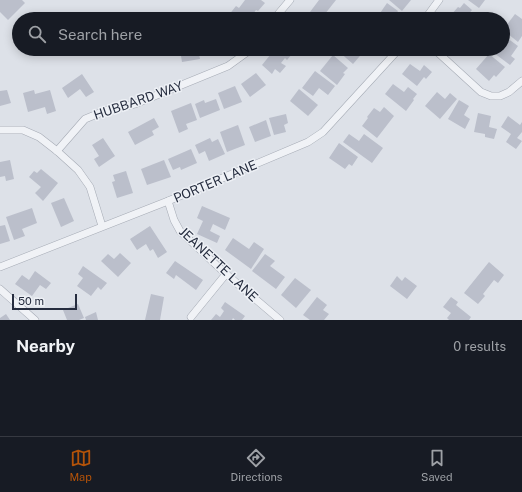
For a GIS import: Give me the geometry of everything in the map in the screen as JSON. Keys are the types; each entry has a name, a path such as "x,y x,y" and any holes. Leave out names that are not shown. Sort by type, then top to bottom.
{"street":[{"path":"280,12 290,0"},
{"path":"430,12 439,0"},
{"name":"HUBBARD WAY","path":"57,151 85,119 107,110 135,104 228,66 242,56"},
{"name":"PORTER LANE","path":"0,267 168,201 308,142 323,132 393,56"},
{"path":"442,56 481,92 491,96 500,96 509,92 522,81"},
{"path":"0,130 23,130 39,137 78,170 90,187 102,226"},
{"name":"JEANETTE LANE","path":"168,201 174,220 180,231 226,274 280,320"},
{"path":"191,317 226,274"},
{"path":"0,289 34,320"}],"building":[{"path":"0,0 22,0 25,3 16,12 12,12 12,16 8,20 0,12"},
{"path":"245,0 261,0 265,3 258,11 256,10 254,12 231,12 236,6 239,8"},
{"path":"319,0 336,0 327,12 310,12"},
{"path":"389,0 411,0 402,11"},
{"path":"468,0 485,0 479,8"},
{"path":"387,3 398,11 397,12 381,12"},
{"path":"464,3 472,10 470,12 454,12 458,7 460,8"},
{"path":"515,14 522,19 522,36 518,42 510,36 510,21"},
{"path":"510,40 518,46 511,56 515,59 510,65 498,56 510,56"},
{"path":"181,56 199,56 200,59 182,62"},
{"path":"269,56 290,56 287,60 285,58 281,63 286,66 280,73 275,69 272,74 262,65"},
{"path":"332,56 348,68 343,73 345,74 337,85 320,71"},
{"path":"344,56 360,56 353,64"},
{"path":"487,56 491,56 505,67 496,77 494,75 489,81 476,69"},
{"path":"410,64 420,71 424,65 432,72 426,79 424,77 417,86 402,74"},
{"path":"315,71 335,86 328,95 319,88 313,96 302,88"},
{"path":"256,73 266,85 250,97 241,84"},
{"path":"82,74 94,92 86,97 80,89 68,98 62,88"},
{"path":"393,84 404,92 408,87 417,94 406,111 385,94"},
{"path":"235,86 242,102 224,109 218,93"},
{"path":"299,89 318,105 308,116 290,101"},
{"path":"7,90 11,103 0,106 0,91"},
{"path":"34,90 35,94 50,90 56,111 47,114 45,107 28,112 23,93"},
{"path":"437,92 445,99 450,93 457,99 440,119 425,106"},
{"path":"216,99 220,110 200,118 195,104 204,100 205,103"},
{"path":"459,100 469,106 464,115 470,119 465,129 448,119"},
{"path":"191,103 197,120 186,124 188,129 179,133 171,111"},
{"path":"384,107 394,116 377,138 362,126 374,108 380,112"},
{"path":"478,113 491,116 489,127 497,129 494,139 485,137 485,134 474,132"},
{"path":"286,114 288,123 284,125 286,132 274,135 269,118"},
{"path":"508,116 520,125 522,122 522,132 517,138 522,141 516,149 506,142 511,134 501,127"},
{"path":"154,118 159,127 152,131 154,135 135,145 128,132"},
{"path":"266,120 271,136 255,142 249,127"},
{"path":"238,125 245,145 227,152 220,132"},
{"path":"349,134 359,141 364,134 383,148 372,163 343,142"},
{"path":"103,138 115,156 99,167 94,159 99,156 92,145"},
{"path":"210,138 212,142 218,139 225,154 209,161 205,151 199,154 195,145"},
{"path":"339,143 358,157 352,166 349,164 345,169 329,158"},
{"path":"191,149 197,163 181,170 180,167 173,170 168,159"},
{"path":"10,160 14,179 6,181 5,176 0,177 0,162"},
{"path":"164,160 171,177 147,185 141,169"},
{"path":"41,169 58,183 43,201 35,193 41,187 29,177 34,171 37,173"},
{"path":"126,171 133,193 117,198 112,182 115,181 113,175"},
{"path":"64,198 74,221 61,227 51,203"},
{"path":"202,206 230,218 225,230 213,224 210,231 220,236 217,243 197,234 203,221 197,218"},
{"path":"32,208 37,223 22,229 25,236 14,240 6,217"},
{"path":"5,225 10,241 0,244 0,226"},
{"path":"150,226 167,252 158,258 153,249 150,251 146,244 137,250 130,239"},
{"path":"233,238 249,249 254,242 264,249 251,269 225,250"},
{"path":"120,253 131,263 118,277 101,261 108,254 114,259"},
{"path":"265,254 275,261 270,266 285,277 276,289 252,271"},
{"path":"175,261 203,280 196,290 176,275 174,279 166,273"},
{"path":"489,262 504,275 498,283 494,280 483,294 485,296 478,304 464,293"},
{"path":"83,266 107,283 101,290 98,287 91,296 77,286 83,278 78,274"},
{"path":"35,271 51,283 46,289 40,285 32,296 15,284 22,275 29,280"},
{"path":"397,276 402,281 405,277 417,286 407,299 390,286"},
{"path":"295,278 311,290 296,308 281,295"},
{"path":"151,294 164,297 160,320 145,320"},
{"path":"317,297 327,305 323,310 329,314 324,320 310,320 303,315"},
{"path":"451,297 458,302 456,305 471,317 469,320 449,320 447,318 451,313 443,307"},
{"path":"225,302 245,316 242,320 235,320 233,318 232,320 211,320 216,314 220,317 224,311 221,308"},
{"path":"78,304 84,318 79,320 67,320 63,310"},
{"path":"96,312 98,320 86,320 85,317"},
{"path":"6,314 10,320 0,320 0,318"}]}
